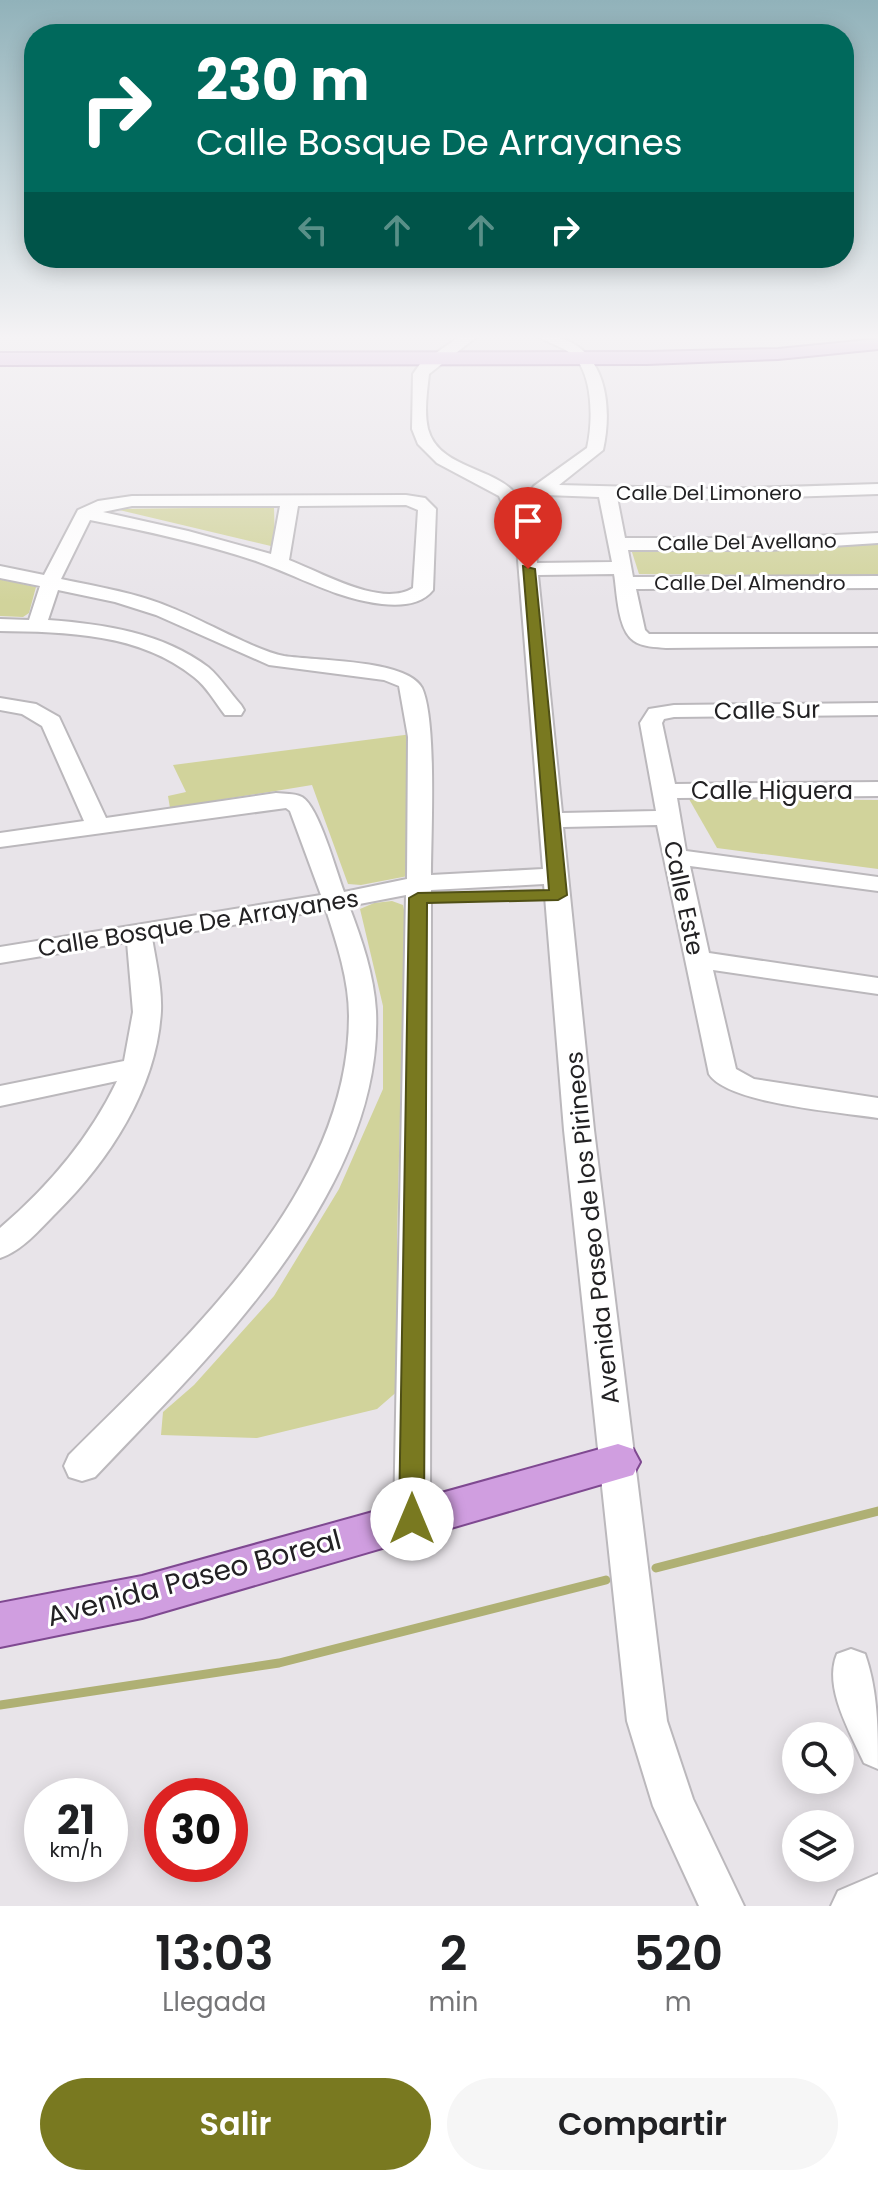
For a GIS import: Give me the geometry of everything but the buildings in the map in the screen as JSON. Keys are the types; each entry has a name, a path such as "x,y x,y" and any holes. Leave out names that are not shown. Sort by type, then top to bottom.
{"main road":[{"name":"Avenida Paseo Boreal","path":"0,1625 142,1597 618,1462"}],"street":[{"path":"417,424 419,434 436,454 498,487 511,499 526,552"},
{"path":"526,552 534,498 540,490 595,450 599,424"},
{"name":"Calle Del Limonero","path":"540,490 747,494 878,489"},
{"path":"607,493 635,632 643,639 666,642 878,640"},
{"path":"148,500 406,500 424,504 427,509 423,590 419,595 398,598 359,594 279,563 85,508 148,500"},
{"path":"279,563 290,500"},
{"path":"37,625 51,580 85,508"},
{"name":"Calle Del Avellano","path":"619,563 770,544 878,538"},
{"path":"526,552 619,563"},
{"name":"Avenida Paseo de los Pirineos","path":"526,552 579,1130 647,1721 674,1806 722,1906"},
{"name":"Calle Del Almendro","path":"619,563 878,582"},
{"path":"0,572 51,580 163,611 276,661 388,674 406,682 412,689 419,737 411,891 412,1519"},
{"path":"0,625 86,630 150,645 202,672 233,710"},
{"path":"0,704 28,709 51,722 98,825"},
{"name":"Calle Sur","path":"657,714 674,711 878,709"},
{"name":"Calle Este","path":"657,714 651,723 719,1067 729,1080 754,1089 878,1108"},
{"name":"Calle Higuera","path":"665,791 878,789"},
{"path":"0,840 276,800 292,801 301,808 354,963 363,1021 360,1059 345,1118 330,1159 296,1222 249,1288 82,1466"},
{"path":"551,826 669,825"},
{"path":"677,857 878,884"},
{"name":"Calle Bosque De Arrayanes","path":"0,955 333,900 411,891 557,886"},
{"path":"0,1246 41,1210 97,1147 113,1118 134,1068 147,1012 138,932"},
{"path":"697,959 878,986"},
{"path":"0,1096 134,1068"},
{"path":"851,1667 858,1701 878,1749"},
{"path":"853,1906 878,1896"}],"green space":[{"path":"274,507 275,547 115,509"},
{"path":"878,542 878,576 639,574 631,549"},
{"path":"0,579 36,587 29,613 23,617 0,616"},
{"path":"412,734 408,876 361,885 348,884 312,785 170,808 168,796 186,792 173,765"},
{"path":"689,799 878,800 878,869 717,848"},
{"path":"392,901 403,905 405,915 397,1237 400,1389 377,1409 257,1438 161,1435 163,1412 194,1385 274,1296 339,1189 383,1089 383,1006 360,909 374,903"}],"waterway":[{"path":"656,1568 878,1511"},
{"path":"0,1705 279,1663 606,1580"}],"route":[{"path":"412,1519 418,898 558,895 528,569"}]}
